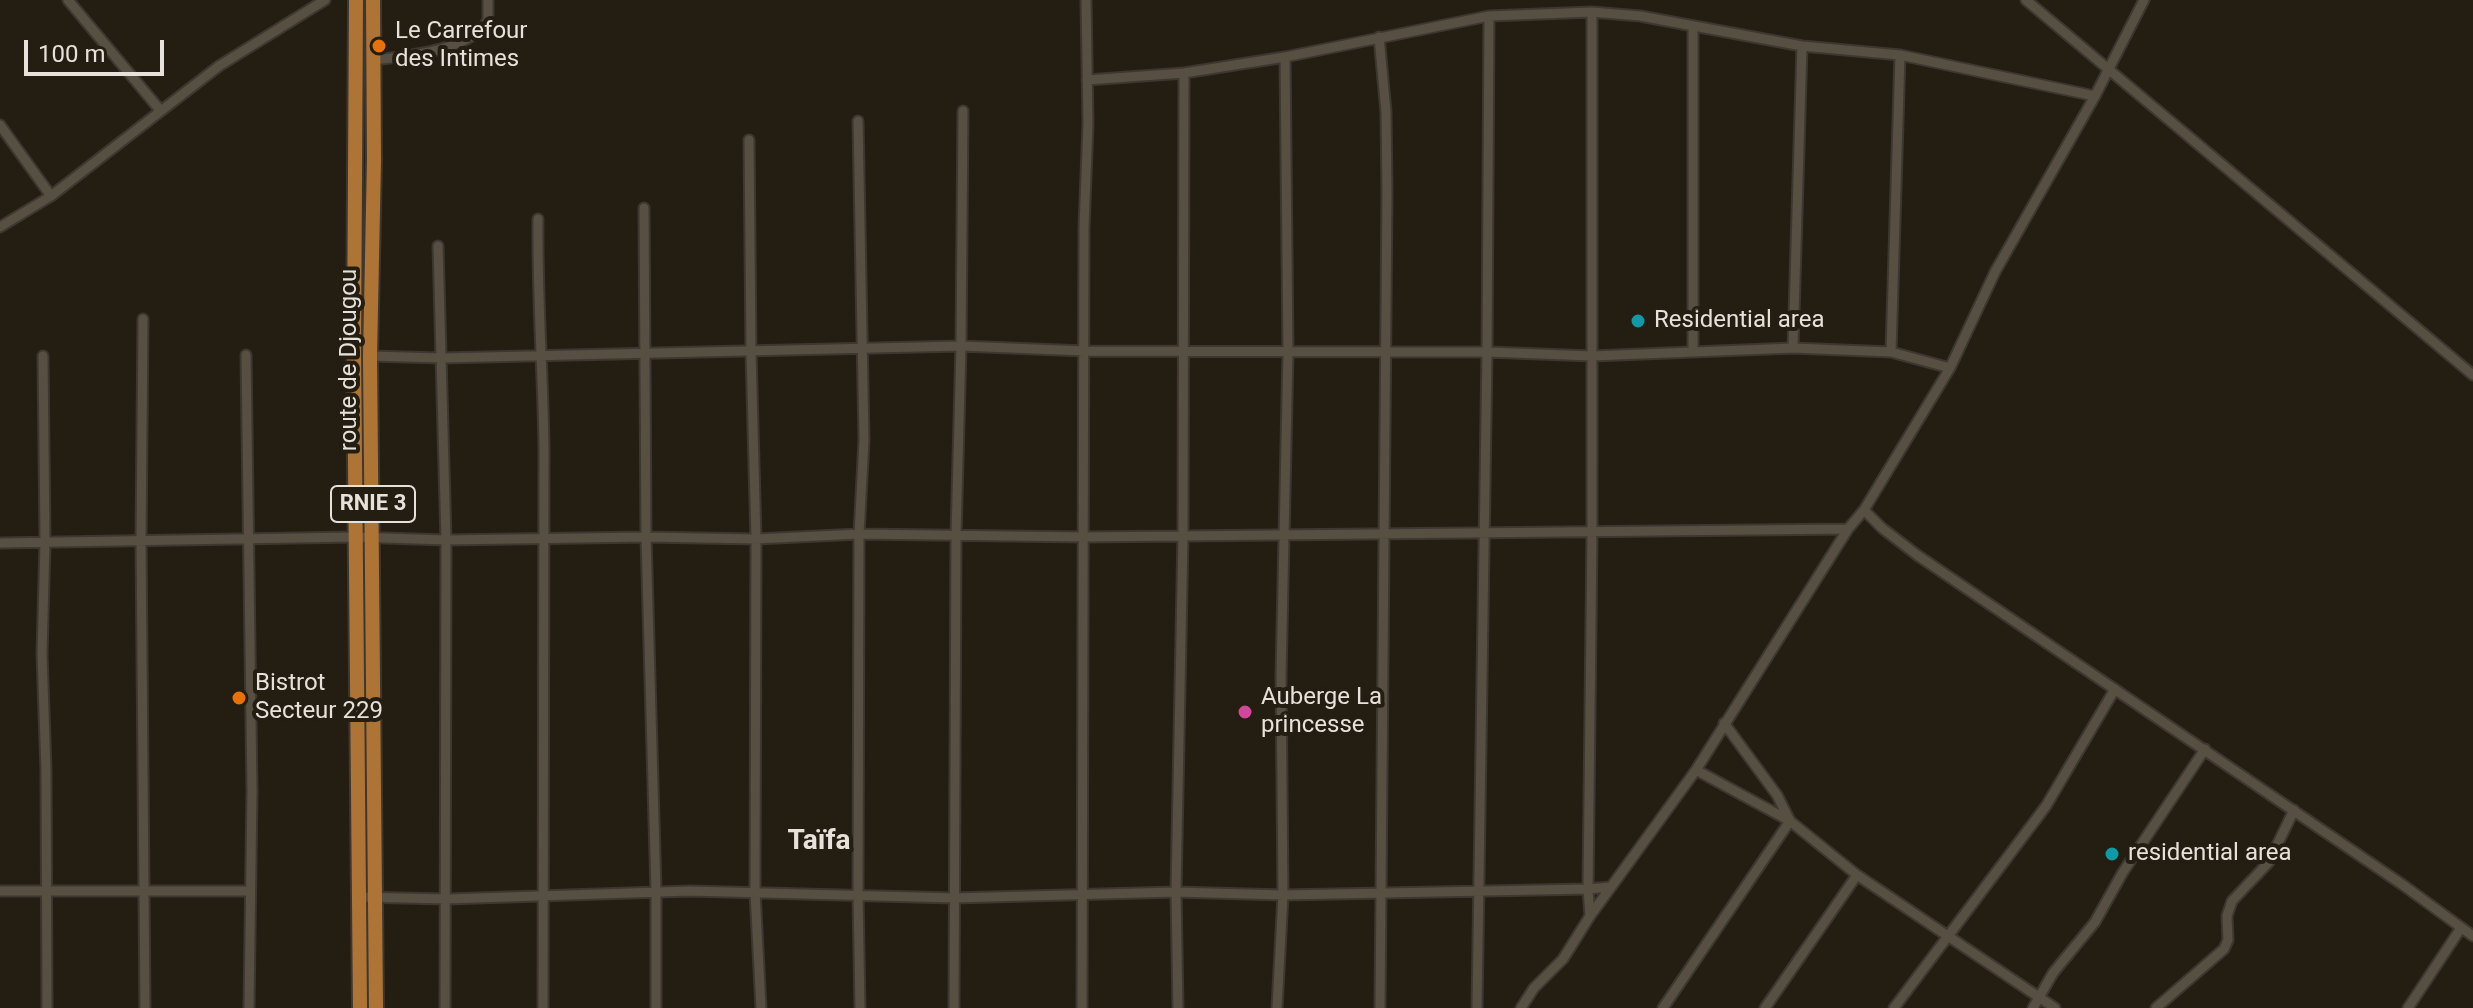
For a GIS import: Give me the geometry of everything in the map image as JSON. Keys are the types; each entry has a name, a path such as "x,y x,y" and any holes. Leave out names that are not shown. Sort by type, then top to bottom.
{"highway":[{"name":"route de Djougou","path":"373,0 370,356 376,1008"},
{"name":"route de Djougou","path":"355,1 355,537 360,1008"}],"street":[{"path":"68,0 160,110"},
{"path":"0,227 51,196 219,66 325,0"},
{"path":"374,60 407,56 473,36 488,20 488,0"},
{"path":"1082,1008 1086,0"},
{"path":"2026,0 2473,375"},
{"path":"1521,1008 1534,988 1563,959 1590,916 1696,770 1848,529 1864,510 1950,368 1995,272 2095,96 2144,0"},
{"path":"1087,80 1184,73 1285,57 1489,16 1592,12 1640,16 1802,46 1900,55 2095,96"},
{"path":"1590,916 1592,12"},
{"path":"1477,1008 1489,16"},
{"path":"1693,27 1693,350"},
{"path":"1379,37 1386,112 1380,1008"},
{"path":"1793,348 1802,46"},
{"path":"1891,352 1900,55"},
{"path":"1277,1008 1283,895 1283,534 1288,352 1285,57"},
{"path":"1178,1008 1176,892 1183,534 1184,73"},
{"path":"954,1008 956,535 963,111"},
{"path":"858,121 864,440 859,534 860,1008"},
{"path":"0,125 51,196"},
{"path":"749,140 756,539 755,892 761,1008"},
{"path":"644,208 646,537 656,891 656,1008"},
{"path":"538,219 537,265 543,355 543,1008"},
{"path":"438,246 446,540 445,1008"},
{"path":"143,319 141,540 145,1008"},
{"path":"370,356 645,355 961,346 1085,351 1487,352 1592,356 1793,348 1891,352 1950,368"},
{"path":"246,355 252,791 249,1008"},
{"path":"43,356 45,542 42,654 47,1008"},
{"path":"1864,510 1917,555 2205,749 2473,936"},
{"path":"0,543 355,537 446,540 756,539 859,534 1084,537 1848,529"},
{"path":"1894,1008 2046,806 2115,689"},
{"path":"1724,723 1777,795 1790,821"},
{"path":"2033,1008 2070,951 2095,922 2123,872 2205,749"},
{"path":"1696,770 1790,821 1857,875 2055,1008"},
{"path":"2156,1008 2224,949 2228,940 2227,916 2232,901 2269,862 2294,810"},
{"path":"1663,1008 1790,821"},
{"path":"1765,1008 1857,875"},
{"path":"359,897 447,899 656,891 954,898 1176,892 1283,895 1611,887"},
{"path":"0,891 249,891"},
{"path":"2408,1008 2461,928"}],"place":[{"name":"Le Carrefour des Intimes","path":"379,46"},
{"name":"Residential area","path":"1638,321"},
{"name":"Bistrot Secteur 229","path":"239,698"},
{"name":"Auberge La princesse","path":"1245,712"},
{"name":"residential area","path":"2112,854"}],"district":[{"name":"Taïfa","path":"819,842"}]}
